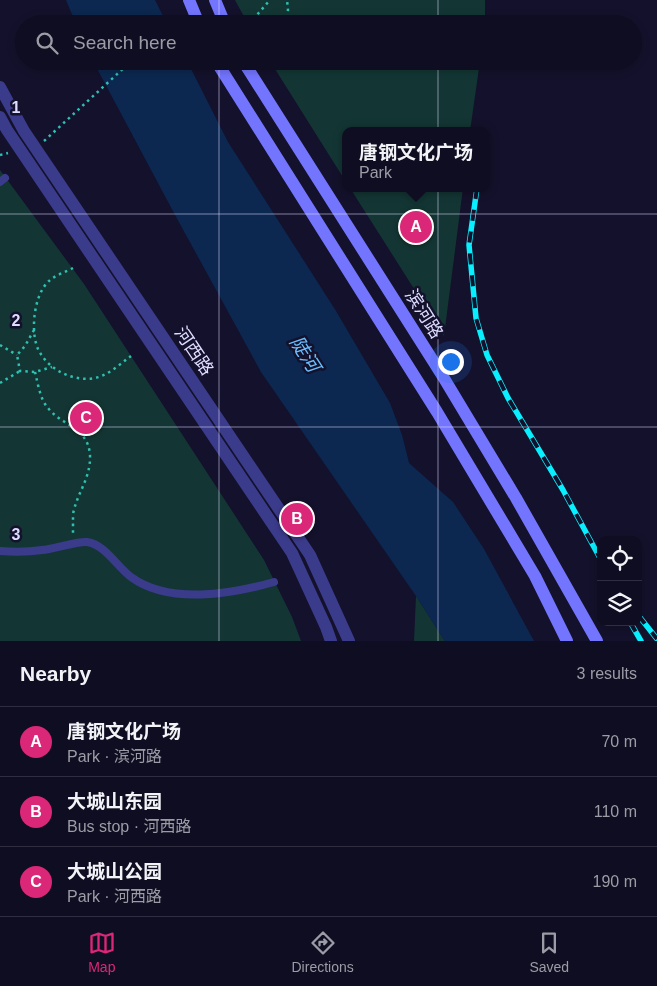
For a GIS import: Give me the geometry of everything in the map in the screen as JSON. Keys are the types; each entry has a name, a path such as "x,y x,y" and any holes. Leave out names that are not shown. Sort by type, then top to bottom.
{"main road":[{"path":"189,0 195,15"},
{"path":"215,0 221,15"},
{"path":"222,70 437,412 535,576 567,641"},
{"name":"滨河路","path":"249,70 442,375 521,506 597,641"}],"street":[{"name":"河西路","path":"0,87 24,131 310,555 349,641"},
{"name":"河西路","path":"0,117 292,553 331,641"}],"lane":[{"path":"0,551 40,550 86,542 104,550 116,565 132,578 156,589 184,594 215,594 244,590 274,582"}],"path":[{"path":"257,15 270,0"},
{"path":"286,15 287,0"},
{"path":"42,143 122,70"},
{"path":"0,155 9,153"},
{"path":"73,268 50,280 40,293 35,310 34,328 38,349 52,367 74,378 96,378 110,372 131,356"},
{"path":"17,355 25,346 34,328"},
{"path":"0,345 17,355 20,370"},
{"path":"0,383 20,370 35,372 52,367"},
{"path":"35,372 42,399 48,409 81,433 87,443 90,455 88,476 73,515 73,544"}],"green space":[{"path":"235,0 485,0 485,15 243,15"},
{"path":"276,70 479,70 471,127 342,127 342,176"},
{"path":"0,170 84,284 264,560 292,617 301,641 0,641"},
{"path":"353,192 462,192 444,336"},
{"path":"416,596 445,641 414,641"}],"water":[{"path":"66,0 155,0 162,15 72,15"},
{"name":"陡河","path":"98,70 192,70 228,142 336,311 390,403 402,435 409,463 453,502 484,549 534,641 445,641 261,372"}],"railway":[{"path":"476,192 469,245 476,318 487,355 508,398 563,490 597,553"},
{"path":"642,620 657,639"},
{"path":"632,626 641,641"}],"place":[{"name":"唐钢文化广场","path":"416,227"},
{"name":"大城山公园","path":"86,418"},
{"name":"大城山东园","path":"297,519"}]}
